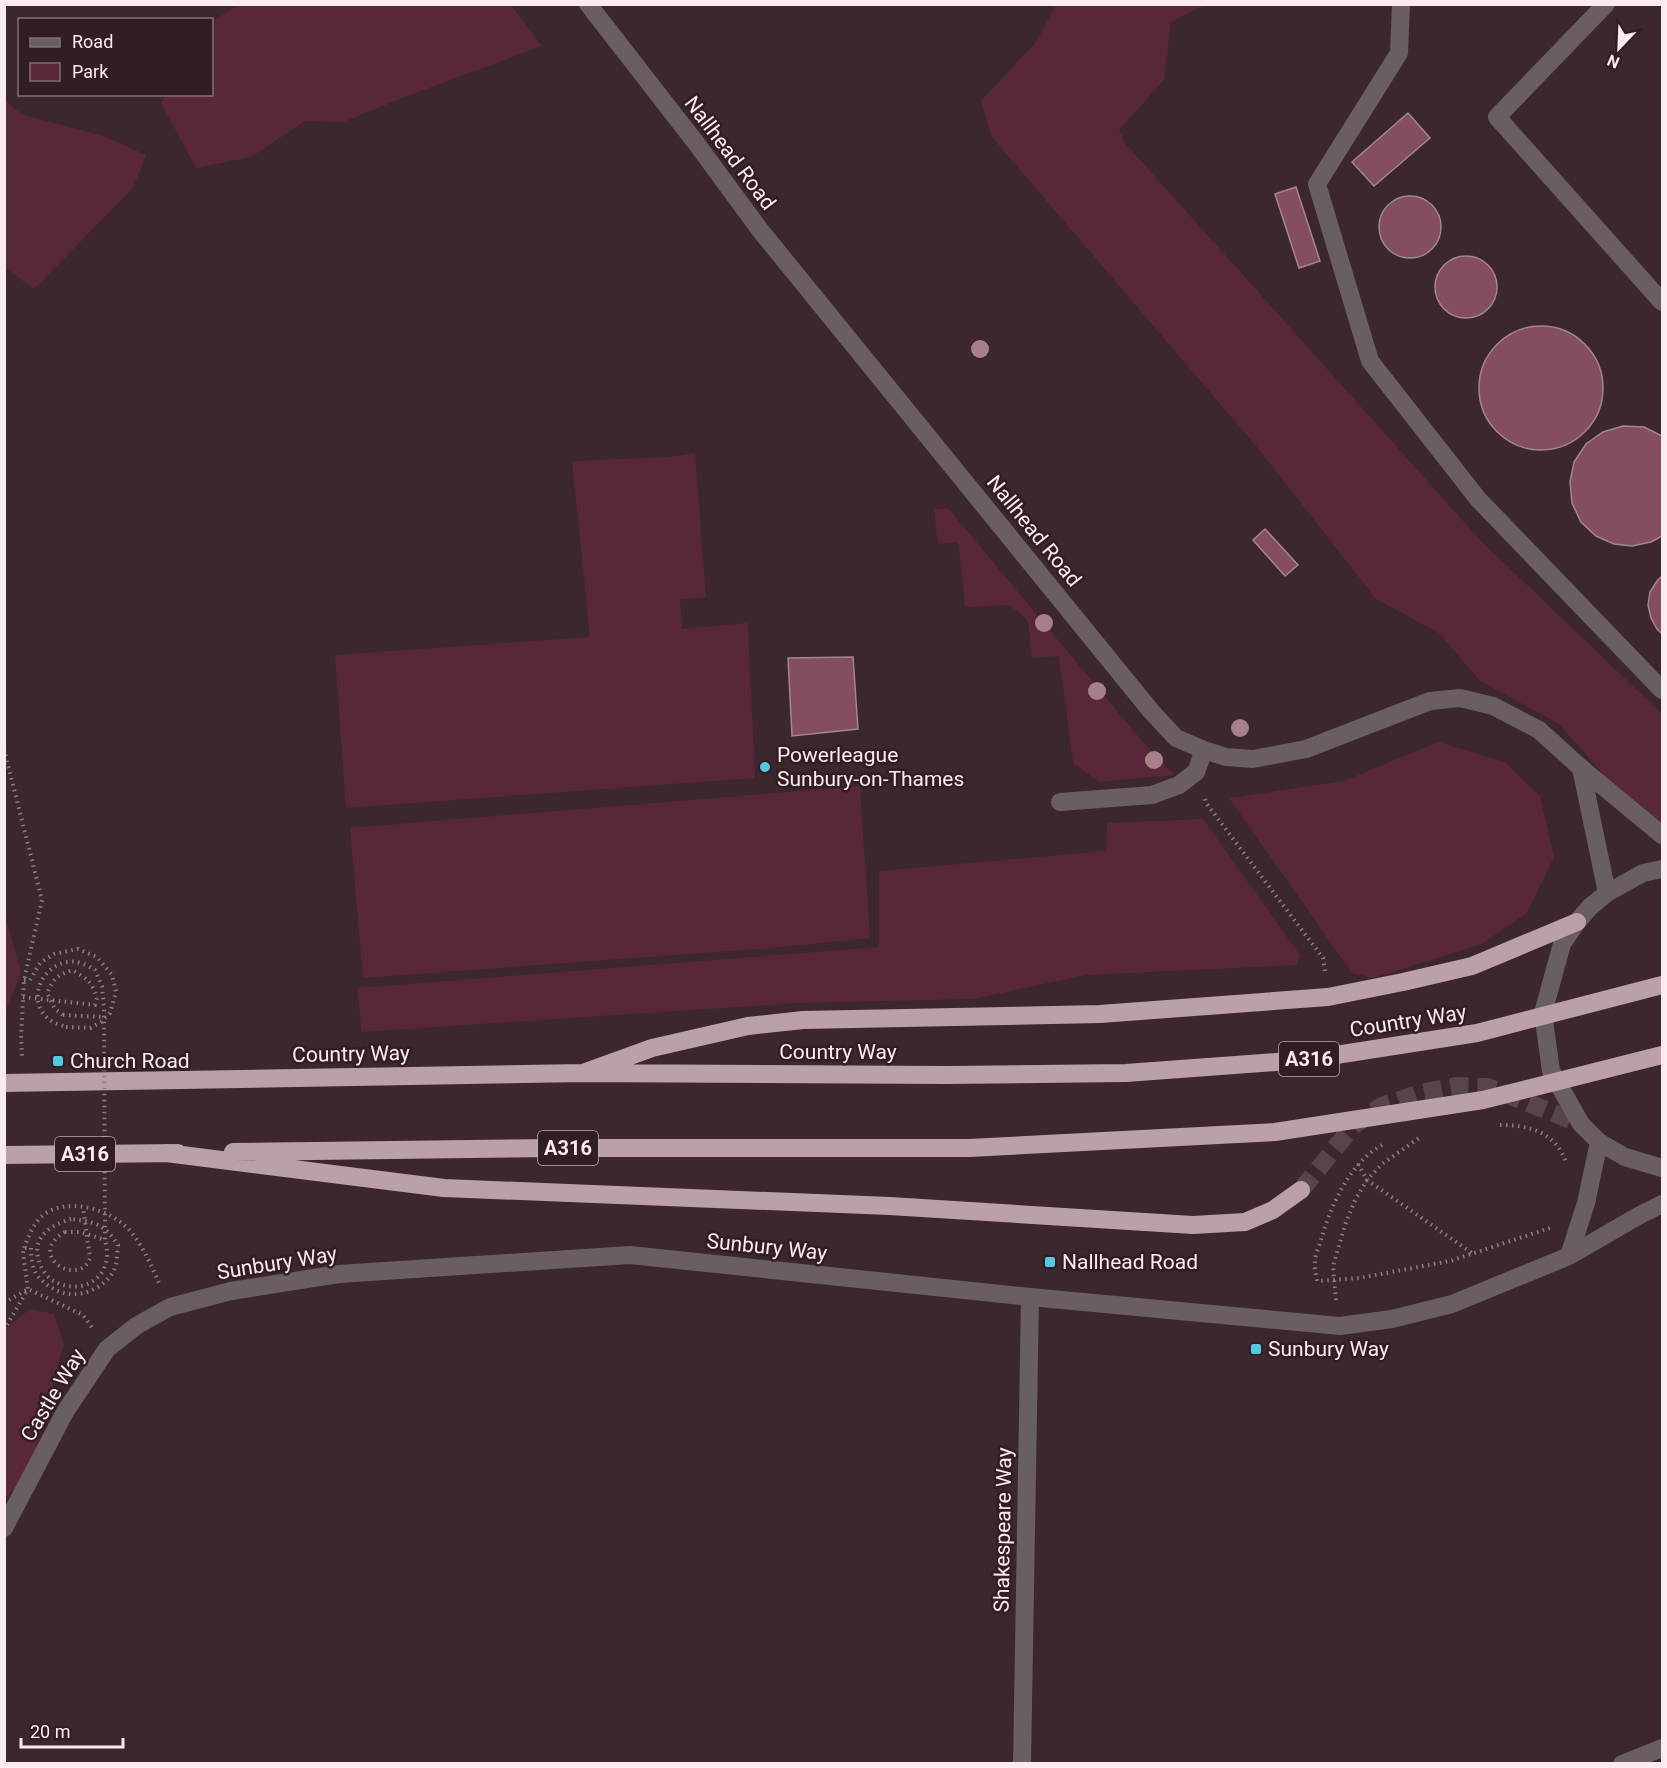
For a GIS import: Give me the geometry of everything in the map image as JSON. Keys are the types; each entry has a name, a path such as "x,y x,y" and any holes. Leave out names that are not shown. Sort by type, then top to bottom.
{"highway":[{"path":"583,1073 652,1048 748,1026 803,1020 1100,1014 1328,997 1472,966 1577,922"},
{"name":"Country Way","path":"14,1082 583,1073 947,1075 1126,1073 1304,1060 1477,1033 1662,985"},
{"name":"A316","path":"4,1155 555,1148 969,1148 1275,1132 1483,1100 1662,1055"},
{"path":"166,1153 444,1188 890,1206 1193,1225 1245,1222 1273,1210 1301,1190"}],"street":[{"name":"Nallhead Road","path":"588,4 760,230 1151,711 1176,738 1226,757 1253,759 1306,749 1430,701 1460,698 1493,706 1539,730 1662,835"},
{"path":"1401,4 1399,53 1317,184 1370,361 1478,499 1662,690"},
{"path":"1606,4 1497,117 1662,302"},
{"path":"1060,802 1152,795 1179,785 1196,772 1204,750"},
{"path":"1581,768 1607,893"},
{"path":"1662,869 1643,873 1607,893 1577,922 1562,944 1543,1013 1551,1071 1581,1124 1599,1142 1625,1157 1662,1168"},
{"path":"1569,1256 1586,1203 1599,1142"},
{"name":"Sunbury Way","path":"107,1349 136,1326 170,1307 231,1291 339,1274 630,1256 1340,1326 1392,1319 1452,1304 1569,1256 1662,1204"},
{"name":"Shakespeare Way","path":"1022,1764 1030,1297"},
{"name":"Castle Way","path":"4,1528 65,1412 107,1349"},
{"path":"1622,1764 1662,1748"}],"path":[{"path":"4,749 42,900 24,980 21,1038 14,1082"},
{"path":"1196,772 1206,803 1323,958"},
{"path":"24,980 30,980 40,963 54,954 78,949 97,957 112,975 116,992 110,1012 101,1022 90,1028 66,1027 53,1022 42,1012 37,999 39,983 52,967 64,963 78,962 95,970 102,986 104,1017 105,1240 107,1254 104,1269 86,1286 71,1287 52,1280 42,1269 37,1254 42,1235 56,1224 71,1219 95,1222 109,1232 118,1245 114,1271 104,1283 90,1291 69,1294 51,1288 36,1274 31,1248 24,1248"},
{"path":"4,950 4,960"},
{"path":"23,997 95,1005 98,998 92,983 72,970 54,979 48,993 54,1009 63,1015 104,1017"},
{"path":"1494,1125 1516,1125 1553,1139 1564,1155 1567,1166"},
{"path":"1336,1295 1333,1266 1355,1200 1367,1180 1382,1164 1419,1137 1411,1137"},
{"path":"1387,1141 1372,1150 1358,1164 1336,1202 1323,1232 1314,1262 1317,1281 1360,1278 1450,1261 1548,1230 1554,1224"},
{"path":"1358,1164 1367,1180 1473,1253"},
{"path":"4,1330 28,1289 24,1248 32,1227 45,1214 61,1207 83,1207 102,1212 123,1224 145,1251 170,1307"},
{"path":"83,1207 90,1258 87,1266 76,1271 60,1268 54,1263 50,1255 50,1246 55,1238 65,1233 80,1232 105,1240"},
{"path":"4,1303 28,1289"},
{"path":"28,1289 83,1315 107,1349"}],"green space":[{"path":"238,5 511,5 542,46 343,122 305,121 251,157 196,168 161,103 164,96 213,96 213,21"},
{"path":"1056,5 1205,5 1171,22 1164,80 1119,130 1125,143 1481,541 1662,714 1662,828 1641,813 1559,724 1480,681 1439,633 1376,599 1257,447 991,136 981,101 1036,42"},
{"path":"5,100 21,114 106,137 146,155 133,188 34,289 5,268"},
{"path":"695,453 706,598 680,599 682,629 748,623 755,778 346,808 335,655 590,637 572,461 669,457"},
{"path":"948,508 1137,735 1174,775 1099,782 1073,763 1059,656 1032,658 1028,621 1010,605 965,607 958,542 938,544 934,509"},
{"path":"1438,742 1505,762 1540,796 1554,857 1527,913 1482,944 1373,978 1352,973 1229,798 1344,781"},
{"path":"860,786 870,938 771,948 363,978 350,828"},
{"path":"1203,819 1300,955 1297,965 1086,975 973,999 796,1003 361,1032 358,988 879,947 879,871 1106,851 1107,823"},
{"path":"5,915 21,973 4,1012"},
{"path":"30,1309 54,1314 64,1344 31,1468 5,1499 5,1328"}],"building":[{"path":"1408,113 1430,138 1374,186 1352,162"},
{"path":"1296,187 1320,261 1299,268 1275,194"},
{"path":"1404,196 1416,196 1432,205 1439,215 1441,227 1439,239 1432,249 1416,258 1404,258 1393,253 1384,244 1379,233 1379,221 1384,210 1393,201"},
{"path":"1460,256 1472,256 1488,265 1495,275 1497,287 1495,299 1488,309 1472,318 1460,318 1449,313 1440,304 1435,293 1435,281 1440,270 1449,261"},
{"path":"1541,326 1565,331 1585,344 1598,364 1603,388 1598,412 1585,432 1565,445 1541,450 1517,445 1497,432 1484,412 1479,388 1484,364 1497,344 1517,331"},
{"path":"1623,426 1644,427 1662,436 1662,536 1651,542 1632,546 1614,544 1596,536 1581,522 1572,503 1570,482 1574,462 1586,444 1603,432"},
{"path":"1265,529 1298,565 1285,576 1253,540"},
{"path":"1662,576 1662,634 1651,618 1648,605 1650,592"},
{"path":"853,657 858,729 792,736 788,658"}],"tunnel":[{"path":"1301,1190 1354,1125 1382,1106 1421,1093 1456,1086 1488,1087 1581,1124"}],"place":[{"name":"Powerleague Sunbury-on-Thames","path":"765,767"},
{"name":"Church Road","path":"58,1061"},
{"name":"Nallhead Road","path":"1050,1262"},
{"name":"Sunbury Way","path":"1256,1349"}]}
